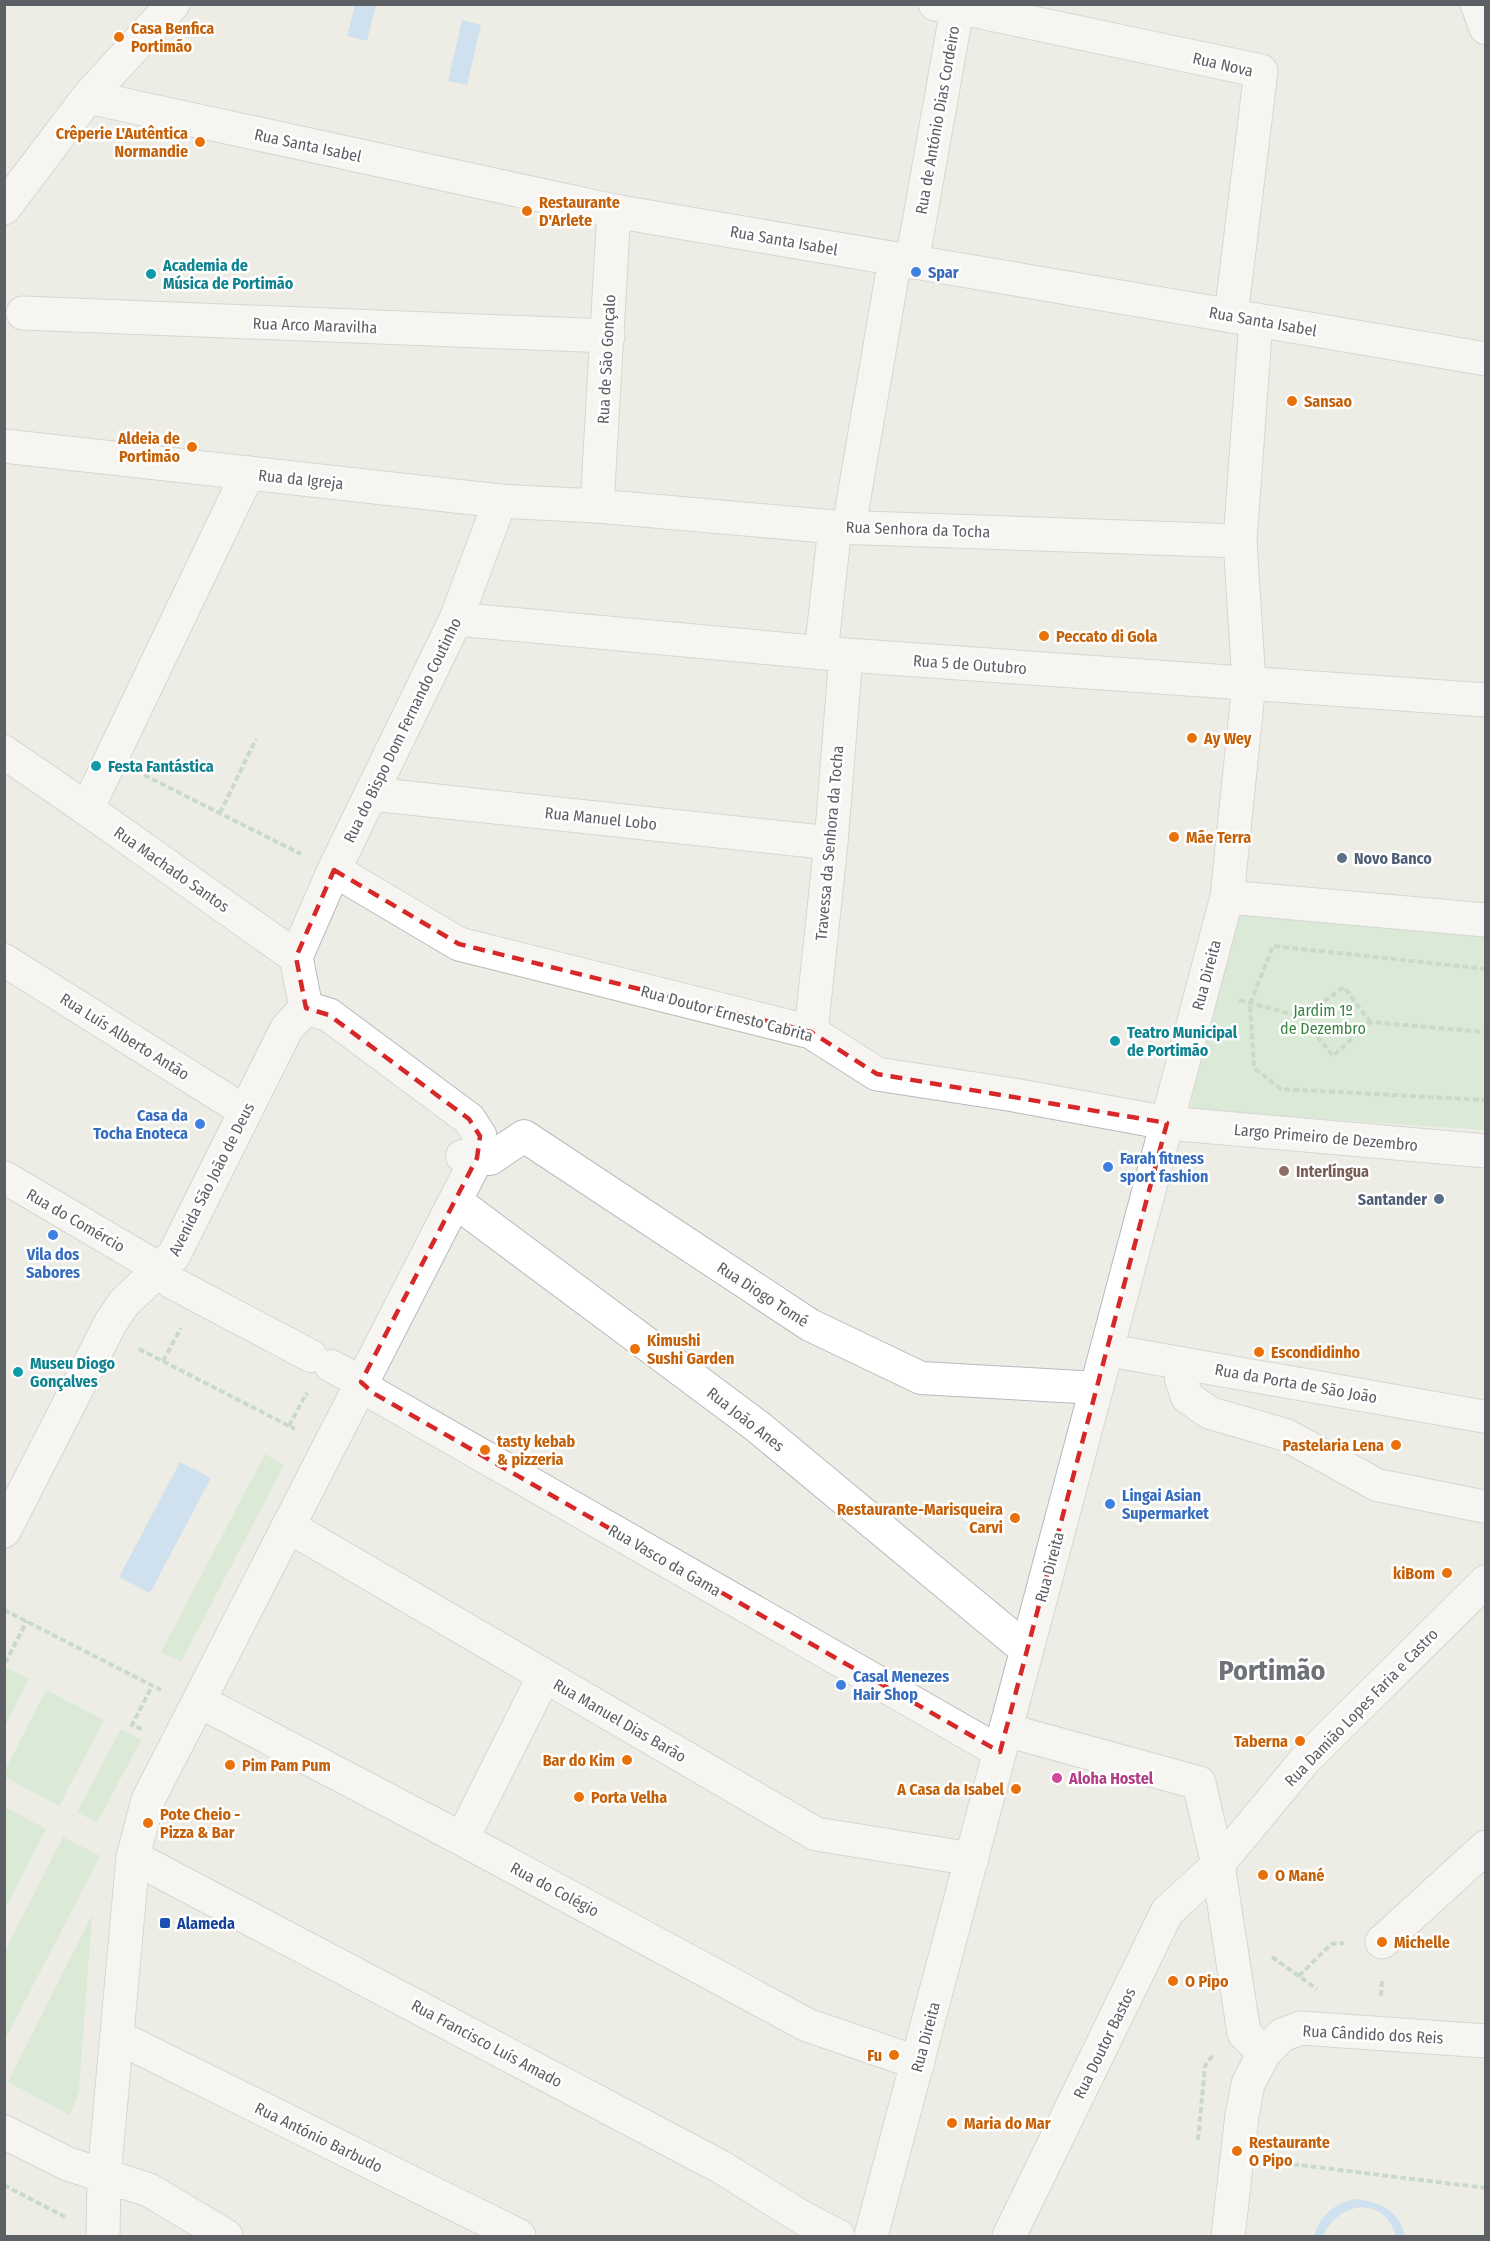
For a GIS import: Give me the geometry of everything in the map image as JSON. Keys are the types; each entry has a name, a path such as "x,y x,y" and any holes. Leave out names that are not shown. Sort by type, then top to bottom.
{"street":[{"path":"4,208 88,97 173,4"},
{"path":"1477,4 1485,28"},
{"name":"Rua de António Dias Cordeiro","path":"904,260 964,8"},
{"name":"Rua Nova","path":"964,8 1261,71 1244,318"},
{"name":"Rua Santa Isabel","path":"88,97 614,212 1485,359"},
{"name":"Rua de São Gonçalo","path":"597,506 614,212"},
{"name":"Travessa da Senhora da Tocha","path":"811,1032 831,843 834,654 842,527 904,260"},
{"name":"Rua Arco Maravilha","path":"23,313 608,336"},
{"name":"Rua Direita","path":"871,2236 1227,897 1249,683 1240,541 1244,318"},
{"name":"Rua da Igreja","path":"4,446 500,501 597,506"},
{"path":"87,808 248,473"},
{"name":"Rua do Bispo Dom Fernando Coutinho","path":"297,957 334,870 456,619 500,501"},
{"name":"Rua Senhora da Tocha","path":"597,506 842,527 1240,541"},
{"name":"Rua 5 de Outubro","path":"456,619 834,654 1485,699"},
{"name":"Rua Machado Santos","path":"4,752 297,957"},
{"name":"Rua Manuel Lobo","path":"372,794 831,843"},
{"name":"Rua Doutor Ernesto Cabrita","path":"334,870 459,944 811,1032 877,1074 1014,1095 1167,1123"},
{"path":"1227,897 1485,920"},
{"path":"103,2233 105,2176 133,1857 148,1800 184,1698 288,1526 455,1200 473,1150 469,1119 329,1015 306,1008 297,957"},
{"name":"Rua Luís Alberto Antão","path":"4,960 246,1112"},
{"name":"Avenida São João de Deus","path":"4,1531 111,1322 124,1303 159,1272 174,1255 287,1028 306,1008"},
{"name":"Largo Primeiro de Dezembro","path":"1167,1123 1485,1151"},
{"name":"Rua Diogo Tomé","path":"473,1150 490,1159 524,1136 810,1326 921,1378 1097,1388"},
{"name":"Rua do Comércio","path":"4,1177 160,1272"},
{"name":"Rua João Anes","path":"455,1200 757,1426 1027,1650"},
{"name":"Rua Vasco da Gama","path":"160,1272 361,1382 373,1393 1003,1741"},
{"name":"Rua da Porta de São João","path":"1107,1350 1485,1417"},
{"path":"1182,1364 1181,1379 1187,1397 1210,1413 1286,1435 1377,1485 1485,1507"},
{"name":"Rua Manuel Dias Barão","path":"288,1526 816,1834 972,1859"},
{"name":"Rua Damião Lopes Faria e Castro","path":"1218,1865 1305,1760 1485,1581"},
{"path":"462,1839 544,1676"},
{"name":"Rua do Colégio","path":"184,1698 462,1839 807,2025 918,2063"},
{"path":"1003,1741 1199,1783 1218,1865 1244,2033 1264,2053"},
{"path":"1382,1942 1485,1847"},
{"name":"Rua Francisco Luís Amado","path":"133,1857 721,2167 802,2218 838,2236"},
{"name":"Rua Doutor Bastos","path":"1009,2236 1167,1912 1218,1865"},
{"name":"Rua Cândido dos Reis","path":"1228,2236 1242,2115 1248,2084 1264,2053 1282,2035 1301,2028 1485,2041"},
{"name":"Rua António Barbudo","path":"118,2037 519,2236"},
{"path":"4,2132 68,2164 149,2190 226,2236"}],"path":[{"path":"220,813 256,739"},
{"path":"111,758 334,870"},
{"path":"1485,969 1273,946 1251,1004 1254,1068 1281,1089 1485,1100"},
{"path":"1302,1017 1344,987 1370,1022"},
{"path":"1251,1004 1302,1017 1333,1056 1370,1022 1485,1032"},
{"path":"164,1361 181,1328 173,1323"},
{"path":"137,1348 299,1431"},
{"path":"289,1426 306,1394 314,1398"},
{"path":"4,1610 152,1686 184,1698"},
{"path":"4,1660 6,1661 27,1621"},
{"path":"143,1726 141,1730 132,1725 152,1686"},
{"path":"1299,1976 1330,1944 1382,1942"},
{"path":"1265,2161 1485,2188"},
{"path":"4,2185 69,2219 80,2204 103,2233"}],"highlighted area":[{"path":"334,870 459,944 811,1032 877,1074 1167,1123 1000,1752 373,1393 361,1382 477,1158 480,1136 469,1119 329,1015 306,1008 296,957"}],"green space":[{"name":"Jardim 1º de Dezembro","path":"1239,911 1485,936 1485,1130 1190,1110 1214,993"},
{"path":"265,1454 284,1465 181,1662 161,1652"},
{"path":"5,1667 29,1679 5,1727"},
{"path":"46,1690 104,1720 59,1806 5,1777 5,1770"},
{"path":"121,1729 141,1740 97,1823 77,1812"},
{"path":"5,1807 46,1829 5,1909"},
{"path":"63,1837 100,1856 5,2040 5,1951"},
{"path":"92,1915 79,2091 70,2115 8,2082"}],"water":[{"path":"355,5 376,5 367,41 347,36"},
{"path":"462,20 481,25 467,85 448,81"},
{"path":"180,1462 211,1478 150,1593 119,1577"},
{"path":"1354,2199 1387,2208 1398,2220 1405,2236 1396,2236 1390,2223 1382,2214 1372,2209 1361,2208 1340,2215 1330,2224 1323,2236 1314,2236 1320,2222 1328,2212"}],"place":[{"name":"Casa Benfica Portimão","path":"119,37"},
{"name":"Crêperie L'Autêntica Normandie","path":"200,142"},
{"name":"Restaurante D'Arlete","path":"527,211"},
{"name":"Spar","path":"916,272"},
{"name":"Academia de Música de Portimão","path":"151,274"},
{"name":"Sansao","path":"1292,401"},
{"name":"Aldeia de Portimão","path":"192,447"},
{"name":"Peccato di Gola","path":"1044,636"},
{"name":"Ay Wey","path":"1192,738"},
{"name":"Festa Fantástica","path":"96,766"},
{"name":"Mãe Terra","path":"1174,837"},
{"name":"Novo Banco","path":"1342,858"},
{"name":"Teatro Municipal de Portimão","path":"1115,1041"},
{"name":"Casa da Tocha Enoteca","path":"200,1124"},
{"name":"Farah fitness sport fashion","path":"1108,1167"},
{"name":"Interlíngua","path":"1284,1171"},
{"name":"Santander","path":"1439,1199"},
{"name":"Vila dos Sabores","path":"53,1235"},
{"name":"Kimushi Sushi Garden","path":"635,1349"},
{"name":"Escondidinho","path":"1259,1352"},
{"name":"Museu Diogo Gonçalves","path":"18,1372"},
{"name":"Pastelaria Lena","path":"1396,1445"},
{"name":"tasty kebab & pizzeria","path":"485,1450"},
{"name":"Lingai Asian Supermarket","path":"1110,1504"},
{"name":"Restaurante-Marisqueira Carvi","path":"1015,1518"},
{"name":"kiBom","path":"1447,1573"},
{"name":"Casal Menezes Hair Shop","path":"841,1685"},
{"name":"Taberna","path":"1300,1741"},
{"name":"Bar do Kim","path":"627,1760"},
{"name":"Pim Pam Pum","path":"230,1765"},
{"name":"Aloha Hostel","path":"1057,1778"},
{"name":"A Casa da Isabel","path":"1016,1789"},
{"name":"Porta Velha","path":"579,1797"},
{"name":"Pote Cheio - Pizza & Bar","path":"148,1823"},
{"name":"O Mané","path":"1263,1875"},
{"name":"Alameda","path":"165,1923"},
{"name":"Michelle","path":"1382,1942"},
{"name":"O Pipo","path":"1173,1981"},
{"name":"Fu","path":"894,2055"},
{"name":"Maria do Mar","path":"952,2123"},
{"name":"Restaurante O Pipo","path":"1237,2151"}],"district":[{"name":"Portimão","path":"1272,1670"}]}
